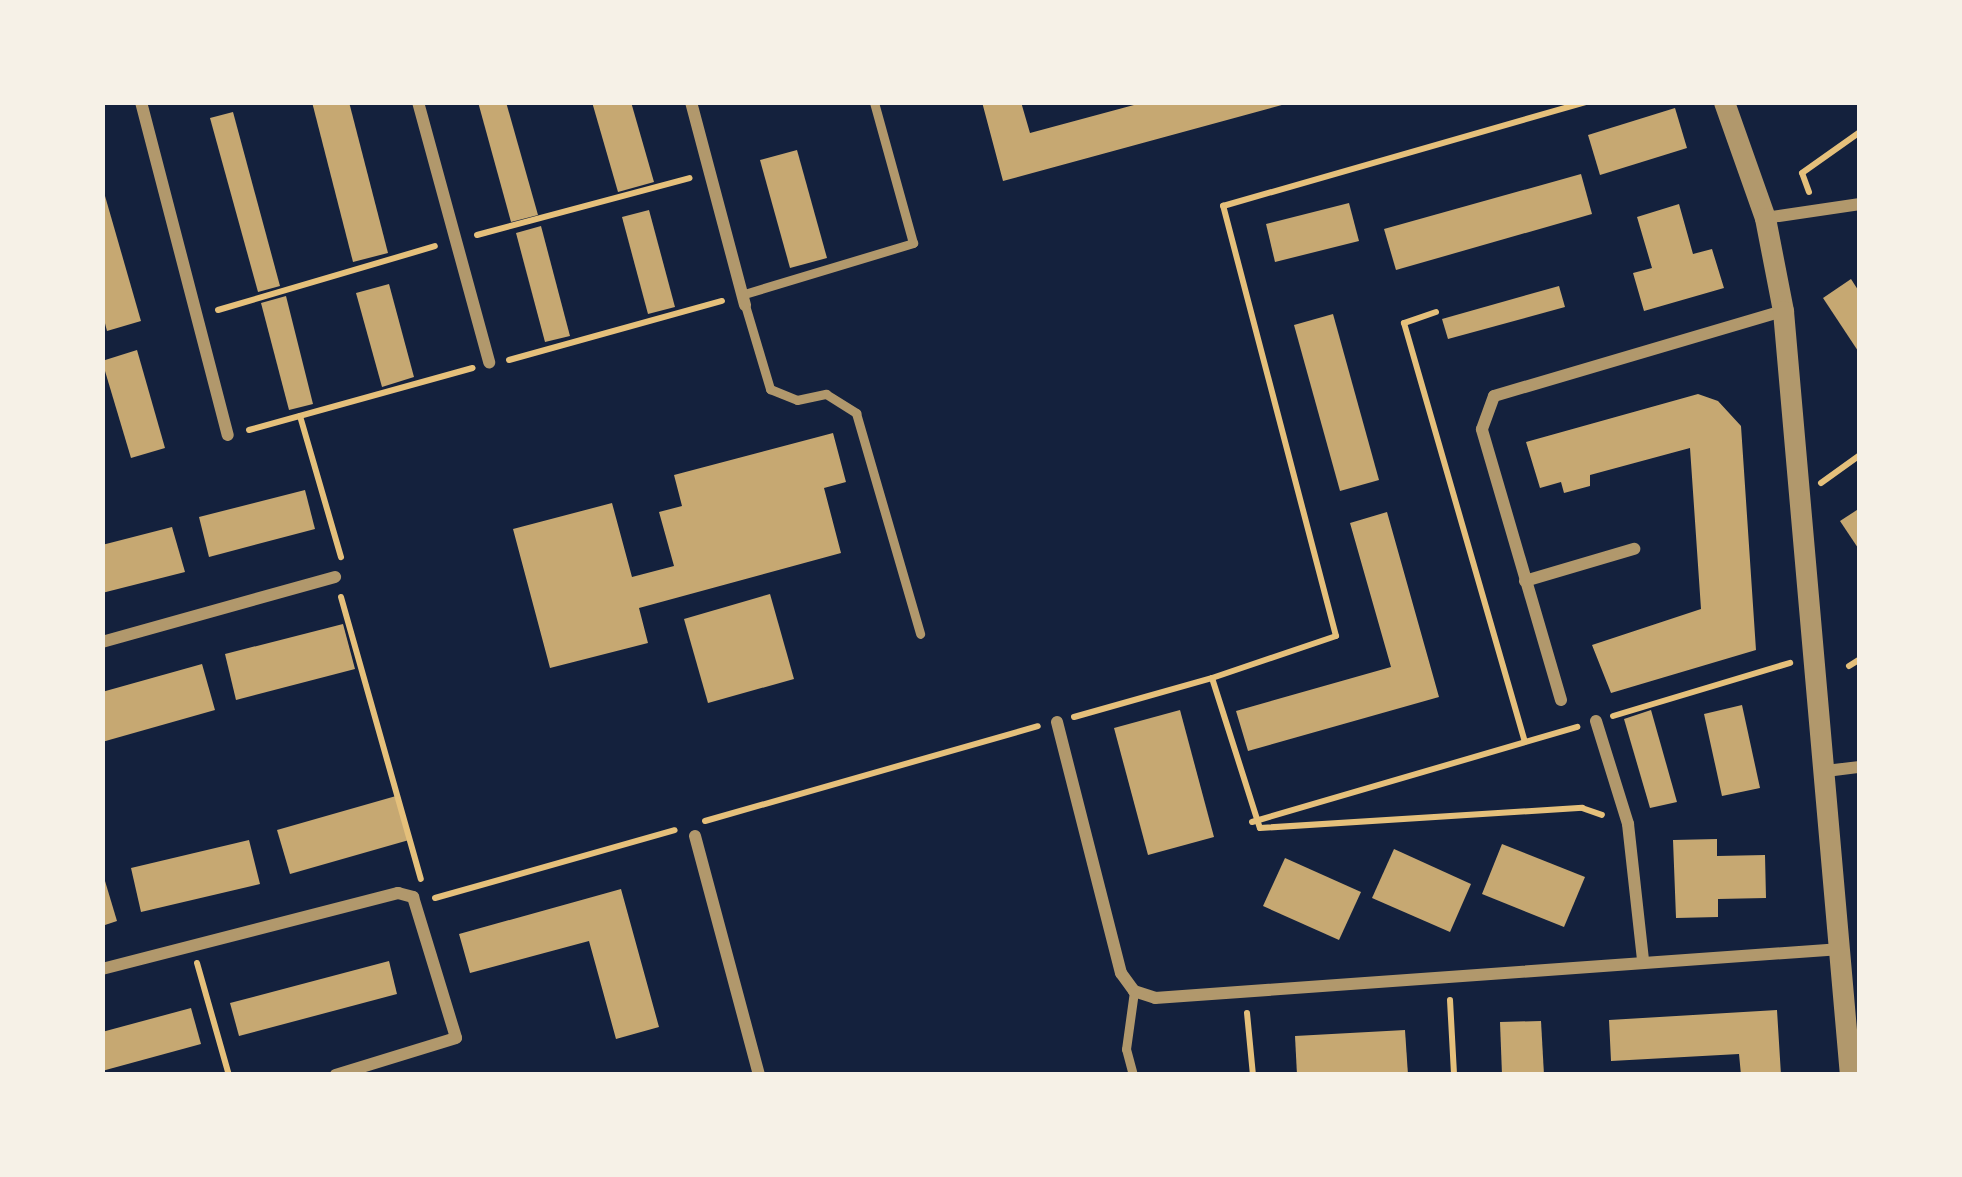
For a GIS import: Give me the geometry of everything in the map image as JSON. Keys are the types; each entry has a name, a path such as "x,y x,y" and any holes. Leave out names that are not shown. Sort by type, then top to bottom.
{"street":[{"path":"141,102 228,435"},
{"path":"418,102 489,362"},
{"path":"691,102 743,300"},
{"path":"1724,102 1765,218 1783,311 1850,1075"},
{"path":"1765,218 1814,207 1860,204"},
{"path":"1561,700 1482,429 1494,396 1783,311"},
{"path":"1525,581 1634,549"},
{"path":"102,642 335,578"},
{"path":"1596,721 1628,824 1642,959"},
{"path":"1057,722 1121,973 1134,992 1155,998 1642,959 1841,949"},
{"path":"1826,772 1860,767"},
{"path":"695,836 759,1075"},
{"path":"102,969 398,893 413,897 456,1038 336,1075"}],"lane":[{"path":"874,102 913,243 743,300 770,389 797,400 826,394 856,413 920,634"},
{"path":"1133,1075 1126,1049 1134,992"}],"path":[{"path":"300,416 343,562 335,578 424,891 438,900 1212,678 1336,635 1223,206 1586,102"},
{"path":"1814,207 1802,173 1860,132"},
{"path":"197,315 709,173"},
{"path":"1436,312 1404,322 1525,742"},
{"path":"1801,501 1860,454"},
{"path":"1252,822 1816,656"},
{"path":"1849,667 1860,658"},
{"path":"1212,678 1252,822 1260,828 1582,808 1628,824"},
{"path":"192,946 229,1075"},
{"path":"1449,978 1454,1075"},
{"path":"1250,991 1253,1075"}],"building":[{"path":"312,102 349,102 388,253 353,262"},
{"path":"478,102 506,102 538,215 511,222"},
{"path":"592,102 631,102 654,182 618,192"},
{"path":"982,102 1021,102 1030,133 1145,102 1289,103 1003,181"},
{"path":"1675,108 1687,148 1600,175 1588,135"},
{"path":"233,112 280,286 258,292 210,118"},
{"path":"797,150 827,258 790,268 760,160"},
{"path":"1581,174 1592,214 1396,270 1384,229"},
{"path":"103,189 141,321 107,331 102,312"},
{"path":"1349,203 1359,241 1275,262 1266,224"},
{"path":"1679,204 1693,254 1712,249 1724,288 1644,311 1633,273 1652,268 1637,217"},
{"path":"649,210 675,307 648,314 622,217"},
{"path":"541,226 570,336 545,342 516,233"},
{"path":"1851,279 1860,293 1860,354 1823,298"},
{"path":"389,284 414,377 382,387 356,293"},
{"path":"1559,286 1565,307 1448,339 1442,319"},
{"path":"286,296 313,404 289,410 261,303"},
{"path":"1333,314 1379,480 1340,491 1294,325"},
{"path":"137,350 165,448 131,458 102,361"},
{"path":"1698,394 1718,401 1741,426 1756,650 1611,693 1592,645 1701,609 1690,448 1590,475 1590,486 1564,493 1561,482 1540,488 1526,442"},
{"path":"833,433 846,482 824,488 841,553 639,608 648,643 550,668 513,529 612,503 632,577 674,566 659,512 682,506 674,475"},
{"path":"305,490 315,529 209,557 199,517"},
{"path":"1860,508 1860,551 1840,521"},
{"path":"1387,512 1439,697 1248,751 1236,711 1391,667 1350,523"},
{"path":"172,527 185,572 102,593 102,545"},
{"path":"770,594 794,679 708,703 684,619"},
{"path":"343,624 355,669 236,700 225,654"},
{"path":"202,664 215,710 102,742 102,692"},
{"path":"1742,705 1760,788 1722,796 1704,714"},
{"path":"1180,710 1214,837 1148,855 1114,728"},
{"path":"1651,710 1677,802 1650,808 1624,719"},
{"path":"396,796 409,840 290,874 277,830"},
{"path":"1717,839 1717,856 1765,855 1766,898 1718,899 1718,917 1676,918 1673,840"},
{"path":"249,840 260,884 141,912 131,868"},
{"path":"1502,844 1585,877 1564,927 1482,894"},
{"path":"1394,849 1471,884 1450,932 1372,898"},
{"path":"1285,858 1361,892 1339,940 1263,906"},
{"path":"102,871 117,921 102,926"},
{"path":"621,889 659,1027 616,1039 589,941 470,973 459,934"},
{"path":"389,961 397,994 239,1036 230,1003"},
{"path":"191,1008 201,1044 102,1071 102,1032"},
{"path":"1777,1010 1781,1075 1741,1075 1739,1054 1611,1061 1609,1020"},
{"path":"1541,1021 1544,1075 1502,1075 1500,1022"},
{"path":"1405,1030 1408,1075 1297,1075 1295,1036"}]}
